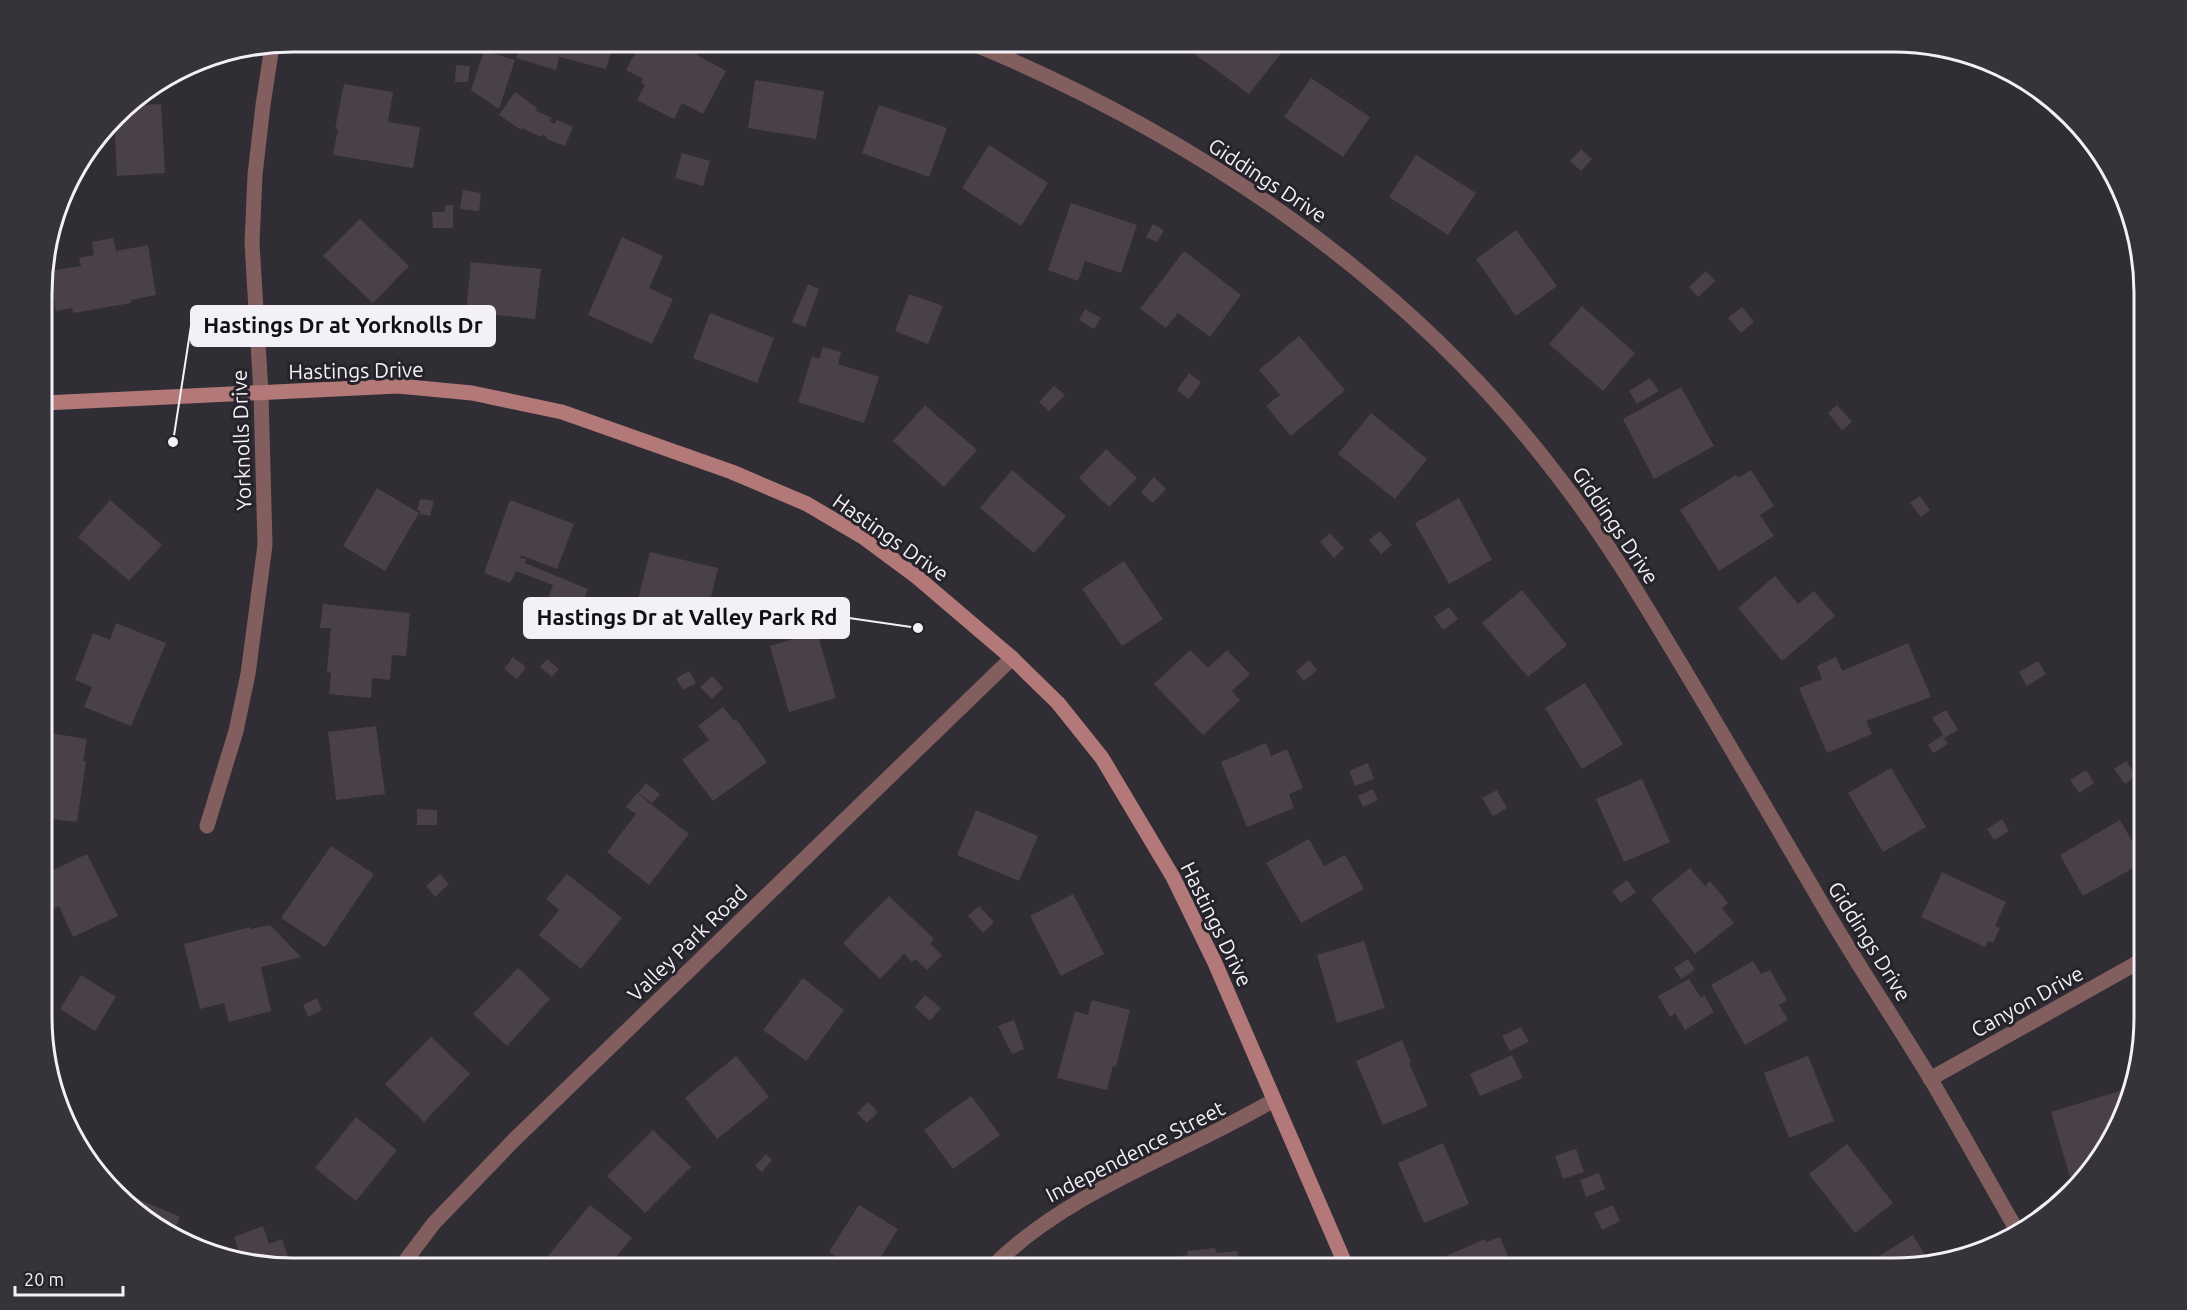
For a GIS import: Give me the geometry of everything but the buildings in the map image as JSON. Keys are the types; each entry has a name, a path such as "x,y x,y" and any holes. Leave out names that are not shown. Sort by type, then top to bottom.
{"street":[{"name":"Giddings Drive","path":"993,52 1098,101 1217,170 1274,207 1331,248 1419,322 1461,363 1559,477 1600,534 1659,627 1816,894 1930,1079 2014,1225"},
{"name":"Yorknolls Drive","path":"207,826 236,731 248,674 265,545 261,393 252,243 255,175 271,54"},
{"name":"Hastings Drive","path":"52,404 398,386 472,393 562,412 732,472 807,504 863,537 917,577 1012,658 1058,703 1102,758 1173,878 1210,953 1343,1258"},
{"name":"Valley Park Road","path":"408,1258 434,1223 515,1139 1012,658"},
{"name":"Canyon Drive","path":"1930,1079 2134,965"},
{"name":"Independence Street","path":"1003,1258 1029,1233 1092,1193 1241,1120 1274,1100"}],"place":[{"name":"Hastings Dr at Yorknolls Dr","path":"173,442"},
{"name":"Hastings Dr at Valley Park Rd","path":"918,628"}]}
